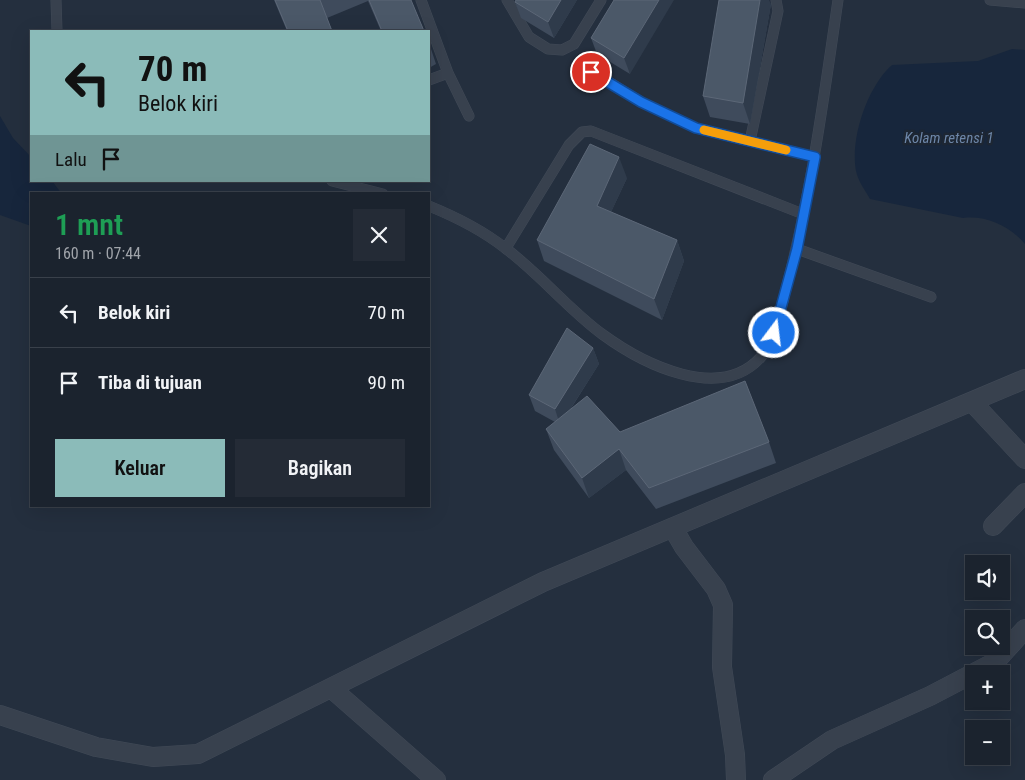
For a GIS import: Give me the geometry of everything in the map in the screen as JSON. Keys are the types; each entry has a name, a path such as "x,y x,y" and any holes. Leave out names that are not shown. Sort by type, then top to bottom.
{"street":[{"path":"0,715 96,747 153,757 198,754 542,582 1025,379"},
{"path":"972,402 1025,459"},
{"path":"993,526 1025,493"},
{"path":"673,528 684,547 716,589 723,604 722,667 735,755 736,780"},
{"path":"773,780 832,740 930,696 995,662 1025,629"},
{"path":"331,688 436,780"}],"lane":[{"path":"56,0 57,30"},
{"path":"421,0 448,73 469,116"},
{"path":"507,0 529,37 548,48 562,50 574,44 601,0"},
{"path":"750,141 778,11 776,0"},
{"path":"430,206 455,217 506,248 602,334 638,356 680,375 714,379 742,372 762,356 774,333 797,249 815,157 838,0"},
{"path":"990,0 1025,3"},
{"path":"591,72 641,102 696,128 815,157"},
{"path":"430,80 448,73"},
{"path":"506,248 569,145 579,134 586,131 627,144 804,214"},
{"path":"336,182 375,192"},
{"path":"797,249 932,297"}],"water":[{"name":"Kolam retensi 1","path":"1012,49 1025,50 1025,244 1005,227 989,220 963,218 870,199 856,171 855,158 858,129 862,114 875,86 892,65 978,61"},
{"path":"0,116 13,138 30,156 30,182 53,182 60,192 30,192 30,226 0,215"}],"building":[{"path":"275,0 320,0 332,30 288,30"},
{"path":"369,0 411,0 424,30 382,30"},
{"path":"516,0 561,0 548,22 515,2"},
{"path":"614,0 659,0 624,58 591,38"},
{"path":"719,0 760,0 743,103 703,96"},
{"path":"590,144 619,157 597,206 677,240 654,299 537,240"},
{"path":"567,328 593,348 555,409 529,395"},
{"path":"745,381 769,442 649,488 619,449 582,478 546,429 587,396 620,432"}],"slow traffic":[{"path":"704,130 786,150"}],"route":[{"path":"591,72 641,102 696,128 815,157 797,249 774,333"}]}
